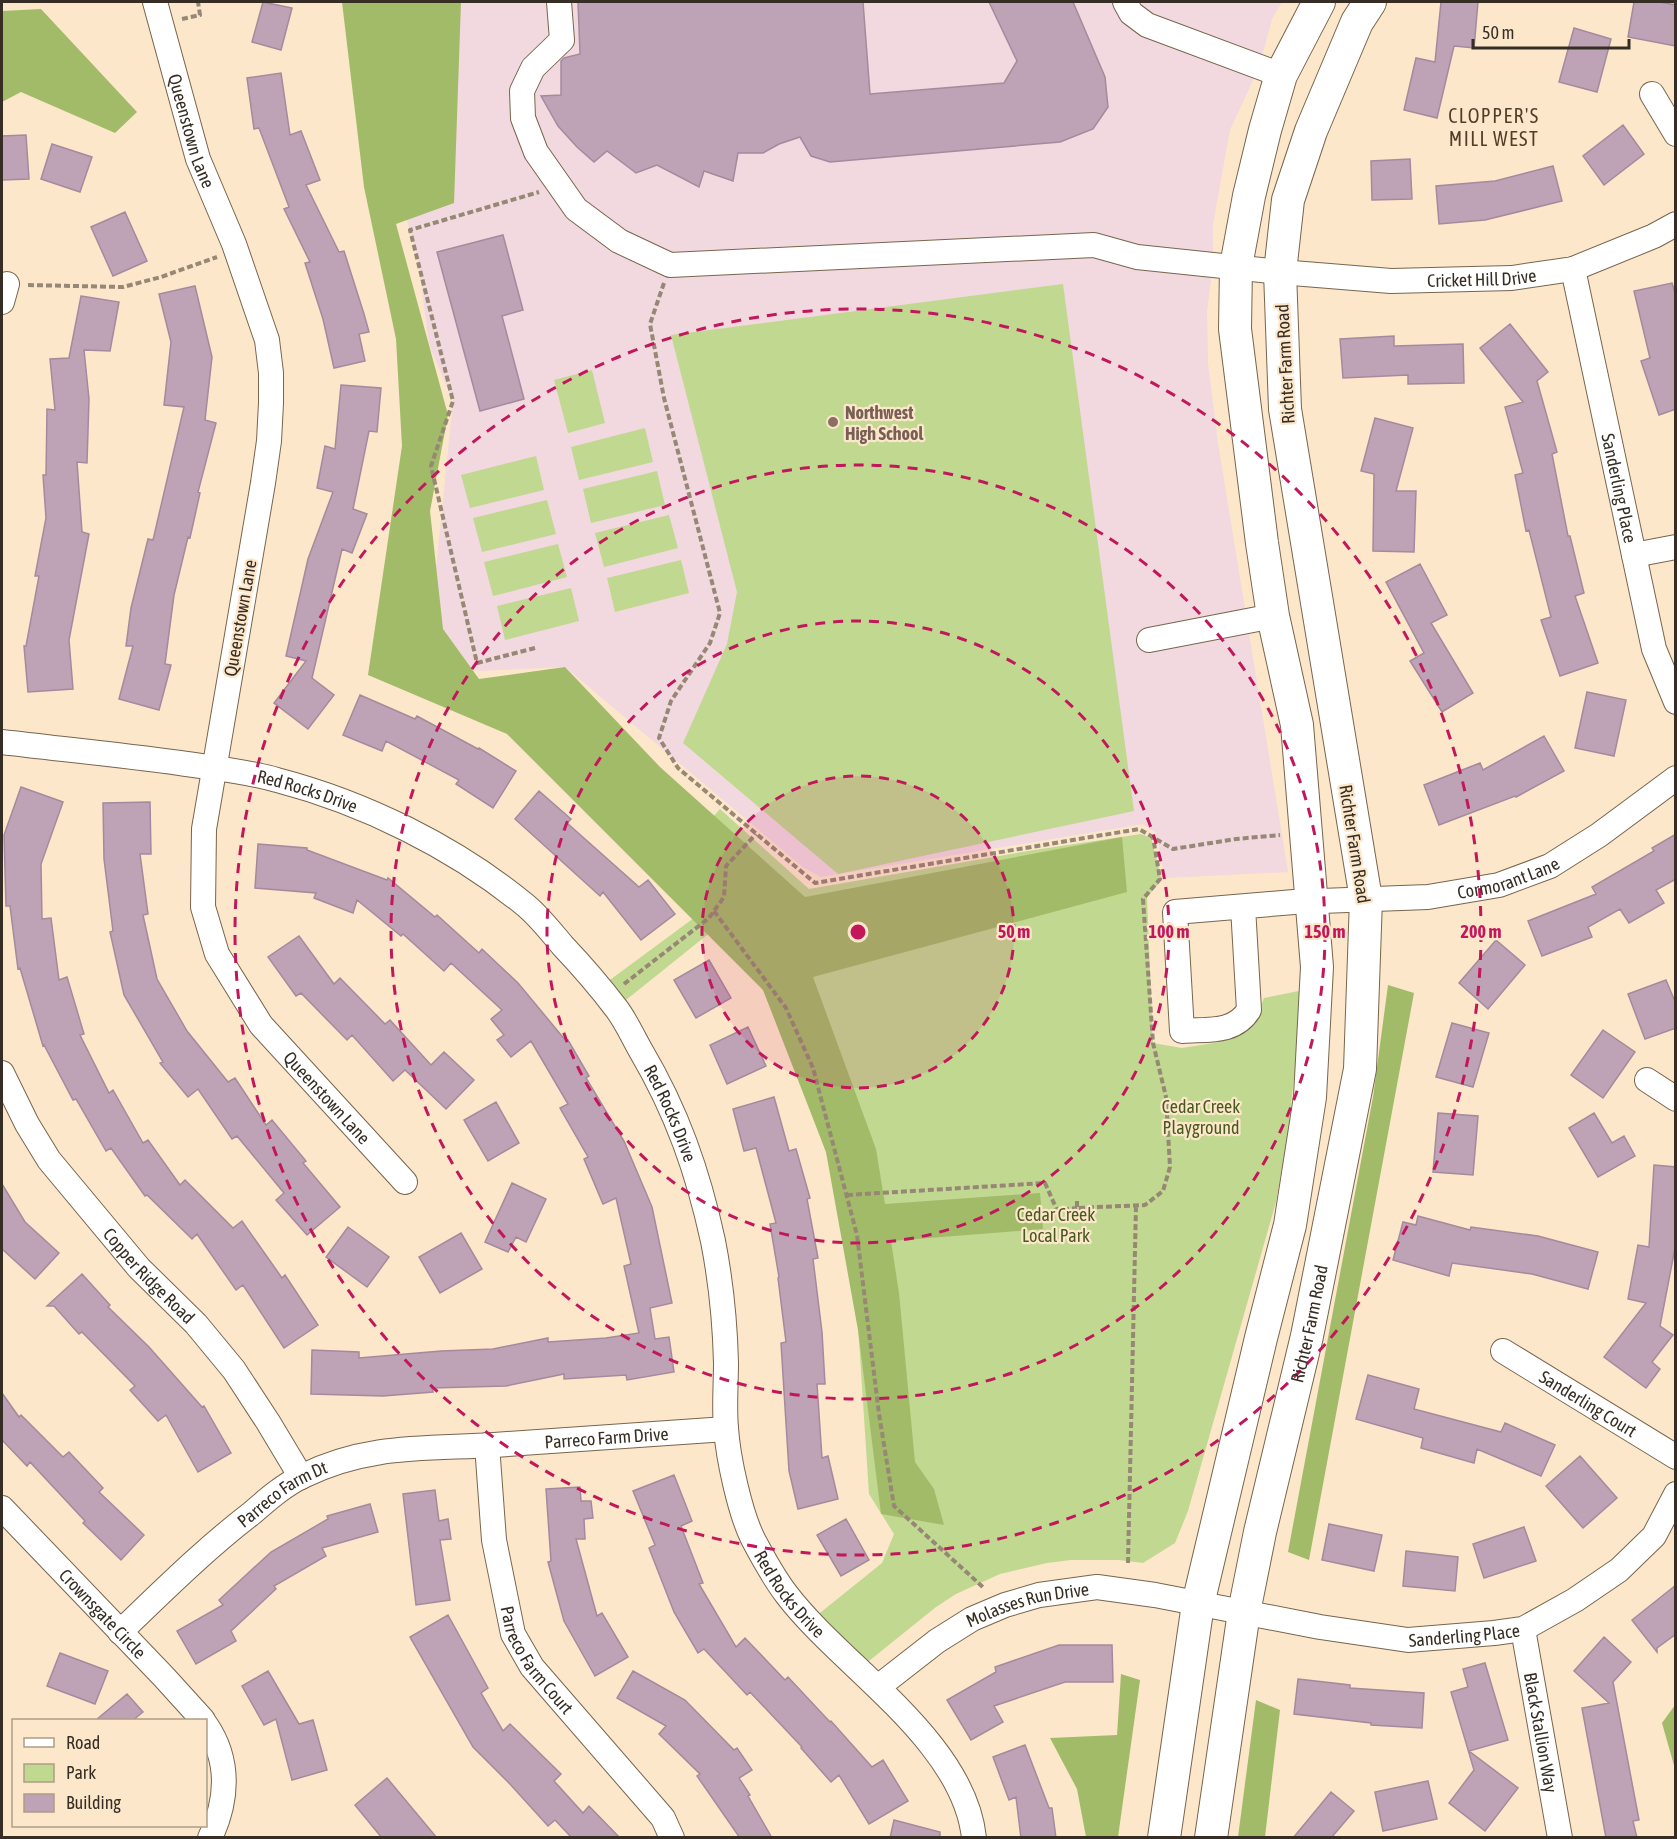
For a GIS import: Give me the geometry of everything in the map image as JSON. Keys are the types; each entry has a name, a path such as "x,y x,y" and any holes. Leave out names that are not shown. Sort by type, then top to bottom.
{"main road":[{"path":"1164,1838 1198,1604 1290,1225 1310,1097 1317,967 1297,725 1273,616 1235,330 1236,266 1249,195 1265,130 1281,75 1318,2"},
{"name":"Richter Farm Road","path":"1210,1838 1244,1612 1260,1532 1307,1336 1360,1069 1366,899 1285,409 1280,272 1288,200 1316,121 1357,22 1370,2"}],"street":[{"path":"559,2 562,40 533,68 522,91 523,118 536,152 576,209 619,240 670,265"},
{"path":"1125,2 1131,13 1147,24 1281,75"},
{"name":"Queenstown Lane","path":"158,12 198,159 236,250 267,340 271,373 269,441 263,483 204,829 203,908 217,954 261,1025 405,1182"},
{"path":"1652,94 1676,134"},
{"name":"Cricket Hill Drive","path":"670,265 1094,245 1137,257 1391,281 1512,278 1573,269 1654,236 1676,224"},
{"name":"Sanderling Place","path":"1573,269 1654,649 1676,702"},
{"path":"1634,555 1676,547"},
{"path":"1149,640 1273,616"},
{"name":"Red Rocks Drive","path":"2,742 214,768 276,779 333,798 414,832 481,872 528,907 575,959 619,1013 657,1078 687,1142 707,1213 722,1286 726,1362 726,1429 738,1494 751,1535 787,1595 810,1621 878,1687 944,1764 962,1796 974,1838"},
{"name":"Cormorant Lane","path":"1243,907 1249,1010 1242,1021 1229,1027 1182,1031 1175,912 1243,907 1313,902 1428,897 1499,885 1550,866 1599,835 1676,778"},
{"name":"Copper Ridge Road","path":"2,1073 27,1124 49,1160 139,1268 196,1324 234,1370 301,1477"},
{"path":"1647,1080 1676,1099"},
{"name":"Sanderling Court","path":"1503,1351 1676,1457"},
{"name":"Parreco Farm Drive","path":"487,1445 726,1429"},
{"name":"Parreco Farm Dt","path":"120,1632 232,1528 275,1493 301,1477 331,1463 364,1453 487,1445"},
{"name":"Parreco Farm Court","path":"487,1445 495,1540 513,1634 532,1667 663,1818 672,1838"},
{"name":"Sanderling Place","path":"1198,1604 1320,1627 1408,1640 1523,1629 1575,1600 1619,1570 1654,1536 1676,1494"},
{"name":"Crownsgate Circle","path":"2,1508 202,1719"},
{"name":"Molasses Run Drive","path":"878,1687 937,1641 972,1619 1005,1605 1039,1595 1097,1587 1198,1604"},
{"name":"Black Stallion Way","path":"1523,1629 1560,1838"},
{"path":"207,1726 222,1758 225,1781 218,1820 210,1838"}],"path":[{"path":"158,12 200,15 198,2"},
{"path":"535,648 477,663 431,466 453,401 410,230 560,186"},
{"path":"4,293 123,287 161,277 236,250"},
{"path":"670,265 650,324 664,398 720,613 710,643 671,701 659,738 678,768 815,883 1139,829 1173,849 1236,839 1290,834"},
{"path":"606,997 709,918 724,897 726,866 756,834"},
{"path":"847,1195 1045,1183 1057,1210 1145,1205 1163,1191 1170,1167 1166,1097 1153,1043 1143,899 1160,879 1153,837"},
{"path":"714,911 786,1008 813,1068 857,1234 879,1414 894,1506 985,1589"},
{"path":"1077,1201 1077,1208"},
{"path":"1128,1563 1136,1205"}],"shaded area":[{"name":"Northwest High School","path":"345,2 1282,2 1272,19 1259,67 1230,130 1213,224 1213,264 1207,312 1208,363 1218,443 1288,872 1165,878 1156,833 1143,824 821,877 804,868 565,667 479,671 428,648 453,401 429,345 418,260"}],"green space":[{"path":"342,2 461,2 454,203 396,224 448,415 430,511 443,629 479,679 565,667 660,767 805,897 1122,837 1127,892 813,977 876,1149 885,1204 1040,1193 1043,1229 891,1241 899,1293 915,1462 934,1489 944,1525 881,1514 858,1330 826,1152 763,990 507,734 368,675 402,446 396,339 364,187"},
{"path":"41,9 137,112 115,133 21,92 2,102 2,11"},
{"path":"1063,284 1134,811 838,874 683,743 727,644 737,592 671,335"},
{"path":"592,370 605,423 568,433 554,380"},
{"path":"645,428 653,462 579,480 571,447"},
{"path":"536,456 544,490 470,508 461,475"},
{"path":"657,471 665,505 591,523 583,489"},
{"path":"547,500 556,534 482,552 473,518"},
{"path":"669,515 678,548 604,567 595,533"},
{"path":"558,544 567,577 493,596 484,562"},
{"path":"681,560 689,593 615,612 607,578"},
{"path":"571,588 579,621 505,640 497,606"},
{"name":"Cedar Creek Local Park","path":"720,809 809,889 1141,834 1151,838 1162,880 1147,897 1153,1043 1182,1048 1226,1041 1255,1020 1264,998 1304,990 1287,1140 1276,1202 1188,1511 1175,1543 1143,1563 1119,1560 1071,1560 1000,1574 956,1594 936,1607 859,1669 810,1621 882,1563 894,1534 869,1494 854,1264 826,1152 768,997 717,927 616,1008 599,988 706,909 665,870"},
{"path":"1388,985 1414,993 1309,1560 1288,1552 1373,1097"},
{"path":"1121,1674 1140,1680 1118,1837 1086,1837 1077,1789 1050,1738 1117,1735"},
{"path":"1256,1700 1280,1710 1265,1837 1238,1837"},
{"path":"1675,1705 1675,1769 1662,1723"}],"building":[{"path":"263,2 292,8 281,50 252,42"},
{"path":"578,2 863,2 870,94 1004,83 1017,61 989,2 1073,2 1105,77 1108,107 1093,129 1060,142 830,162 811,156 800,137 779,144 763,153 738,153 733,181 704,171 699,187 657,165 636,173 607,151 594,162 558,126 541,96 561,95 561,61 580,54"},
{"path":"1441,2 1478,2 1474,48 1454,46 1437,118 1404,110 1416,58 1435,62"},
{"path":"1634,2 1676,5 1676,46 1628,37"},
{"path":"1574,28 1611,39 1597,92 1559,82"},
{"path":"281,73 290,135 301,131 320,180 306,185 339,252 344,251 364,314 369,332 359,334 365,361 334,368 323,319 305,263 310,262 284,209 289,207 259,128 254,129 247,78"},
{"path":"1623,125 1644,154 1604,185 1583,156"},
{"path":"26,135 29,179 2,180 2,136"},
{"path":"52,144 92,157 80,192 41,179"},
{"path":"1410,159 1412,199 1372,200 1371,161"},
{"path":"1553,166 1562,201 1485,220 1439,224 1436,186 1495,181"},
{"path":"125,212 147,261 113,276 91,227"},
{"path":"503,235 523,310 502,316 524,399 480,411 437,252"},
{"path":"1672,283 1676,296 1676,409 1659,415 1641,361 1650,358 1634,291"},
{"path":"195,286 212,357 205,420 216,423 198,492 200,493 190,538 188,537 174,595 165,664 171,665 159,710 119,699 133,646 126,646 131,608 148,539 153,540 184,407 164,405 171,342 159,294"},
{"path":"81,296 119,302 110,351 84,350 89,399 87,463 77,462 82,532 89,534 69,640 73,689 28,692 24,646 26,646 39,576 35,576 46,518 43,475 46,475 47,409 55,410 50,359 69,358"},
{"path":"1510,324 1548,372 1537,381 1557,452 1552,454 1568,536 1570,536 1584,593 1575,596 1598,663 1560,676 1541,620 1551,617 1529,530 1526,531 1515,475 1523,473 1505,407 1523,402 1480,348"},
{"path":"1394,336 1394,346 1463,344 1464,383 1408,384 1408,375 1343,378 1340,339"},
{"path":"341,385 381,388 377,432 369,431 353,509 367,514 352,553 342,549 312,678 334,695 308,729 274,703 306,661 286,656 308,559 333,492 317,488 325,446 335,449"},
{"path":"1375,418 1413,428 1396,491 1416,491 1414,552 1373,551 1374,474 1361,471"},
{"path":"1420,564 1447,615 1431,623 1473,693 1442,712 1410,661 1424,653 1386,582"},
{"path":"1587,692 1626,700 1614,756 1575,748"},
{"path":"360,695 415,719 417,716 479,748 516,771 493,808 456,784 459,780 386,741 382,751 343,735"},
{"path":"1544,736 1564,771 1516,797 1439,825 1424,785 1480,763 1483,770"},
{"path":"21,787 63,802 41,864 42,919 51,918 59,980 67,977 84,1034 80,1035 109,1093 113,1090 143,1143 148,1140 180,1185 185,1180 233,1228 242,1221 282,1278 285,1275 318,1325 284,1348 243,1285 236,1290 197,1234 192,1239 147,1195 145,1196 111,1148 106,1151 76,1099 73,1100 43,1046 20,968 18,969 10,906 6,906 4,835"},
{"path":"539,791 571,819 567,823 639,887 648,880 675,914 641,940 603,892 600,896 515,819"},
{"path":"150,802 151,854 140,854 148,914 143,915 157,979 187,1031 228,1082 235,1078 266,1125 272,1120 306,1161 303,1163 340,1207 307,1235 276,1200 284,1193 237,1136 232,1139 198,1089 188,1097 160,1063 163,1062 124,995 110,932 113,931 104,859 103,803"},
{"path":"1676,834 1676,879 1656,890 1664,903 1629,923 1620,909 1588,927 1592,937 1542,956 1528,921 1596,894 1592,887 1654,851 1652,848"},
{"path":"258,844 307,848 307,850 387,880 388,878 435,917 437,915 479,953 482,949 518,983 566,1041 568,1040 589,1076 586,1078 624,1141 652,1207 672,1303 650,1308 655,1339 669,1337 674,1372 627,1380 626,1375 564,1379 564,1374 506,1386 432,1388 433,1392 383,1396 311,1394 312,1350 359,1352 359,1358 493,1349 548,1338 548,1342 639,1333 624,1266 631,1264 616,1198 603,1204 584,1159 588,1157 560,1108 568,1104 531,1041 511,1057 497,1040 504,1035 491,1019 502,1010 451,963 444,971 403,934 401,936 357,900 353,913 314,898 316,893 255,888"},
{"path":"299,936 334,984 340,978 385,1024 390,1020 431,1065 444,1052 474,1080 446,1109 405,1070 393,1081 352,1035 347,1040 301,993 296,996 268,957"},
{"path":"1496,940 1525,965 1488,1009 1459,983"},
{"path":"709,960 731,998 696,1018 674,980"},
{"path":"1666,980 1676,1004 1676,1028 1645,1039 1628,994"},
{"path":"1452,1023 1489,1033 1473,1087 1436,1077"},
{"path":"748,1027 766,1066 727,1084 710,1045"},
{"path":"1603,1030 1635,1052 1603,1098 1571,1075"},
{"path":"774,1097 789,1151 796,1149 810,1198 807,1199 818,1258 813,1259 822,1332 825,1384 817,1384 822,1458 828,1456 838,1499 798,1509 789,1471 781,1343 786,1342 770,1224 776,1223 756,1148 744,1151 733,1109"},
{"path":"496,1102 519,1143 488,1161 464,1120"},
{"path":"1438,1113 1478,1116 1473,1175 1433,1172"},
{"path":"1594,1113 1612,1143 1624,1136 1635,1156 1598,1177 1569,1128"},
{"path":"1654,1165 1676,1167 1676,1243 1660,1326 1673,1335 1652,1362 1660,1369 1646,1388 1604,1357 1646,1303 1628,1299 1638,1245 1649,1247"},
{"path":"512,1183 546,1199 526,1242 516,1237 508,1252 485,1242"},
{"path":"2,1184 25,1222 59,1253 35,1279 2,1249"},
{"path":"1418,1216 1470,1230 1471,1227 1538,1236 1598,1252 1588,1289 1532,1274 1452,1263 1449,1276 1393,1260 1403,1222 1416,1225"},
{"path":"348,1227 389,1257 367,1287 326,1257"},
{"path":"461,1233 482,1269 440,1293 419,1257"},
{"path":"82,1274 110,1305 108,1307 149,1347 202,1407 204,1406 231,1453 198,1472 166,1415 158,1421 130,1390 135,1386 82,1332 79,1334 54,1306 47,1306"},
{"path":"1368,1375 1419,1389 1414,1409 1501,1432 1505,1423 1555,1445 1541,1476 1477,1449 1474,1463 1421,1448 1423,1438 1356,1419"},
{"path":"2,1393 19,1417 21,1415 63,1457 69,1452 103,1488 99,1492 144,1535 121,1560 83,1523 85,1521 30,1462 27,1466 2,1440"},
{"path":"1580,1456 1617,1498 1583,1528 1546,1486"},
{"path":"674,1475 692,1521 681,1526 703,1583 699,1584 736,1647 745,1638 785,1680 788,1677 872,1767 883,1760 908,1801 869,1824 839,1775 831,1782 802,1747 750,1692 747,1695 704,1649 698,1653 674,1612 649,1548 655,1545 633,1491"},
{"path":"580,1487 581,1501 591,1501 593,1518 584,1519 585,1539 576,1539 597,1616 602,1613 628,1657 595,1676 564,1621 548,1562 551,1561 546,1489"},
{"path":"435,1490 439,1521 448,1519 451,1539 440,1540 450,1600 416,1605 403,1494"},
{"path":"370,1504 378,1532 322,1548 326,1556 274,1586 276,1589 231,1631 236,1641 196,1664 177,1631 223,1605 219,1600 271,1552 328,1519 327,1516"},
{"path":"846,1519 869,1560 841,1576 817,1535"},
{"path":"1329,1524 1382,1535 1374,1571 1322,1560"},
{"path":"1524,1527 1536,1561 1484,1578 1473,1544"},
{"path":"1406,1551 1458,1557 1455,1591 1403,1586"},
{"path":"1676,1585 1676,1634 1657,1648 1657,1652 1632,1620"},
{"path":"448,1615 488,1688 481,1693 503,1731 510,1724 561,1774 554,1781 583,1813 589,1806 620,1838 572,1838 555,1820 548,1826 473,1747 410,1637"},
{"path":"1604,1637 1631,1662 1613,1682 1639,1820 1633,1821 1637,1838 1606,1838 1582,1708 1609,1703 1574,1671"},
{"path":"1059,1645 1112,1645 1113,1682 1065,1682 994,1706 1003,1722 971,1740 947,1700 996,1672 995,1667"},
{"path":"60,1653 108,1671 95,1704 47,1686"},
{"path":"1485,1663 1508,1740 1469,1751 1518,1788 1485,1831 1449,1803 1474,1770 1451,1692 1468,1687 1463,1669"},
{"path":"268,1671 299,1724 313,1720 327,1770 292,1780 276,1719 264,1725 242,1686"},
{"path":"633,1671 685,1700 734,1750 737,1748 752,1770 739,1778 772,1838 740,1838 697,1776 700,1774 659,1734 666,1726 617,1698"},
{"path":"1298,1679 1350,1685 1350,1688 1424,1693 1422,1728 1371,1725 1371,1723 1294,1714"},
{"path":"127,1694 143,1712 134,1719 97,1719"},
{"path":"1025,1745 1049,1808 1052,1808 1056,1838 1021,1838 1016,1797 1009,1800 993,1757"},
{"path":"387,1778 437,1838 382,1838 355,1805"},
{"path":"1428,1781 1437,1819 1383,1831 1375,1792"},
{"path":"1331,1792 1354,1811 1331,1838 1293,1838"},
{"path":"894,1820 940,1832 940,1838 890,1838"}],"place":[{"name":"Northwest High School","path":"833,422"}],"district":[{"name":"CLOPPER'S MILL WEST","path":"1494,126"}],"park label":[{"name":"Cedar Creek Playground","path":"1201,1116"}]}
